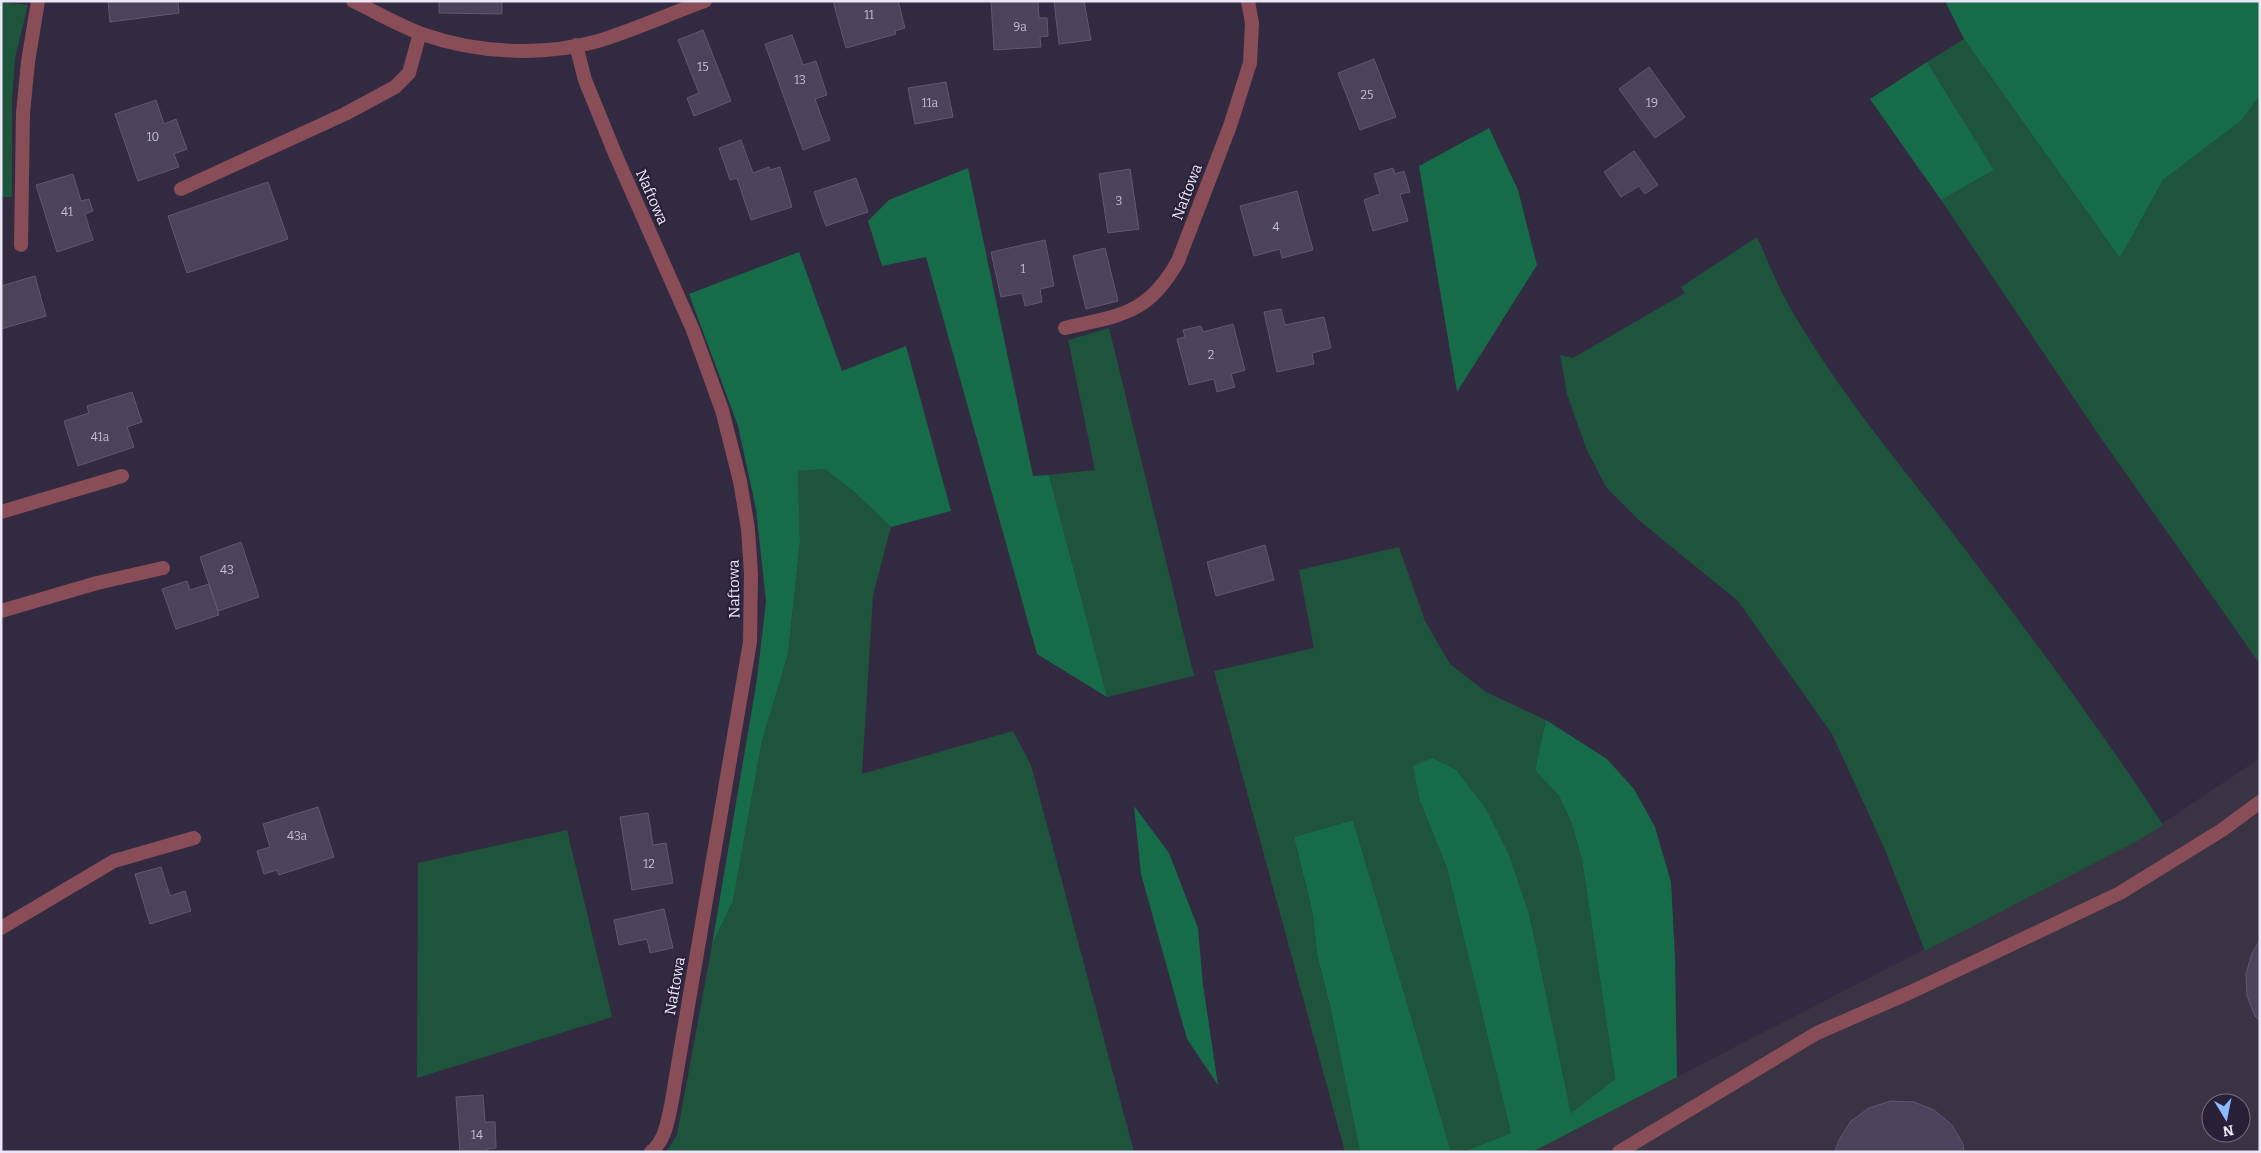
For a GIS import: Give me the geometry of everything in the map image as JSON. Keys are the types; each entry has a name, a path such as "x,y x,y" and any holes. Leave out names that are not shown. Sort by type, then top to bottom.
{"lane":[{"path":"21,245 23,113 28,62 38,1"},
{"path":"353,1 420,33 445,41 498,50 532,50 576,45 609,37 705,1"},
{"name":"Naftowa","path":"1066,328 1120,315 1135,309 1148,301 1160,289 1174,268 1230,126 1250,62 1252,23 1248,1"},
{"path":"181,188 344,114 395,87 410,73 420,33"},
{"name":"Naftowa","path":"576,45 585,80 616,156 686,314 722,410 740,481 751,574 750,642 733,752 664,1136 651,1152"},
{"path":"1,512 122,476"},
{"path":"1,611 98,583 163,568"},
{"path":"1619,1152 1817,1033 1911,992 2120,893 2222,830 2260,802"},
{"path":"1,928 114,861 194,838"}],"shaded area":[{"path":"2260,758 2260,1152 1531,1152 2139,839"}],"green space":[{"path":"1945,1 2260,1 2260,95 2242,120 2163,180 2120,258 1964,39"},
{"path":"1,2 28,5 15,58 12,98 12,197 1,197"},
{"path":"1964,39 2120,258 2163,180 2242,120 2260,95 2260,664 2103,441 1941,200 1994,170 1927,62"},
{"path":"1927,62 1994,170 1941,200 1870,99"},
{"path":"1489,128 1518,190 1537,265 1457,392 1419,166"},
{"path":"968,168 1033,476 1049,475 1107,697 1037,654 926,257 882,266 868,221 889,200"},
{"path":"1757,237 1787,302 1843,390 1976,563 2058,674 2112,749 2163,825 2139,840 1925,951 1883,845 1832,734 1738,601 1641,522 1606,487 1586,448 1567,394 1560,355 1573,358 1685,293 1681,287"},
{"path":"799,252 842,371 906,346 951,511 891,527 852,490 825,469 798,471 800,542 788,654 762,741 733,901 712,945 757,679 766,601 756,509 738,426 689,294"},
{"path":"1109,328 1194,676 1107,697 1049,475 1095,470 1068,340"},
{"path":"825,469 852,490 891,527 873,595 862,774 1013,731 1031,765 1134,1152 666,1152 677,1135 712,945 733,901 762,741 788,654 800,542 798,471"},
{"path":"1399,547 1425,621 1450,664 1486,692 1546,720 1535,770 1559,796 1572,824 1582,860 1615,1079 1571,1113 1529,913 1510,857 1420,801 1447,868 1511,1133 1463,1152 1451,1152 1353,820 1294,837 1313,914 1317,954 1331,1010 1360,1152 1345,1152 1214,671 1314,648 1299,570"},
{"path":"1546,720 1607,759 1634,789 1655,827 1671,882 1675,957 1677,1077 1532,1152 1463,1152 1511,1133 1447,868 1420,801 1413,766 1432,758 1456,770 1486,809 1510,857 1529,913 1571,1113 1615,1079 1582,860 1572,824 1559,796 1535,770"},
{"path":"1134,806 1169,853 1198,928 1203,985 1218,1085 1187,1039 1141,874"},
{"path":"1353,820 1451,1152 1360,1152 1331,1010 1317,954 1313,914 1294,837"},
{"path":"567,830 612,1017 417,1078 418,863"}],"building":[{"path":"108,1 178,1 179,13 110,22"},
{"path":"439,1 502,1 502,14 439,13"},
{"path":"833,1 898,1 905,28 895,31 896,34 846,48"},
{"path":"991,1 1038,1 1039,18 1047,18 1048,36 1040,37 1041,47 994,50"},
{"path":"1054,1 1084,1 1091,40 1059,44"},
{"path":"703,30 731,101 694,116 687,98 699,93 678,40"},
{"path":"792,35 803,65 816,61 827,95 815,99 830,140 803,150 765,44"},
{"path":"1374,59 1396,117 1360,130 1338,73"},
{"path":"1649,67 1685,117 1655,138 1619,89"},
{"path":"946,82 953,117 915,124 908,88"},
{"path":"156,100 164,124 176,119 187,149 174,154 179,167 138,181 115,114"},
{"path":"741,140 753,173 769,167 770,170 780,167 792,207 751,220 737,178 730,180 719,148"},
{"path":"1634,151 1658,185 1645,194 1639,186 1621,197 1604,172"},
{"path":"1393,168 1395,174 1404,171 1410,192 1400,194 1408,221 1373,231 1364,200 1380,194 1374,174"},
{"path":"1130,169 1139,229 1108,233 1099,174"},
{"path":"73,174 81,201 89,199 93,211 85,214 93,240 57,252 36,185"},
{"path":"856,178 868,212 826,226 814,192"},
{"path":"268,182 288,239 187,273 168,216"},
{"path":"1297,191 1313,250 1282,258 1280,249 1254,256 1240,206"},
{"path":"1045,240 1054,286 1040,289 1042,302 1025,306 1022,293 1001,297 991,252"},
{"path":"1105,248 1118,301 1086,309 1073,256"},
{"path":"35,276 46,316 1,329 1,286"},
{"path":"1281,309 1285,325 1324,317 1331,348 1312,353 1314,364 1277,372 1264,312"},
{"path":"1233,324 1245,370 1231,374 1235,387 1217,392 1214,379 1189,385 1177,339 1185,337 1183,330 1201,326 1203,332"},
{"path":"132,392 142,422 127,427 134,447 78,466 64,421 89,413 87,406"},
{"path":"241,542 259,597 218,611 200,557"},
{"path":"1265,545 1274,580 1216,596 1207,562"},
{"path":"187,581 190,590 209,584 219,615 176,629 162,589"},
{"path":"318,807 334,857 279,875 277,870 264,874 257,851 270,847 263,824"},
{"path":"648,813 653,845 666,843 673,883 632,890 620,817"},
{"path":"161,867 170,896 185,891 191,911 150,924 135,874"},
{"path":"664,909 673,948 650,953 647,939 619,945 614,920"},
{"path":"2260,940 2260,1021 2255,1016 2247,996 2246,974 2252,953"},
{"path":"483,1095 485,1122 495,1122 496,1148 487,1149 487,1152 460,1152 456,1097"},
{"path":"1891,1101 1914,1102 1934,1110 1952,1125 1963,1144 1964,1152 1835,1152 1839,1140 1851,1121 1869,1108"}]}
